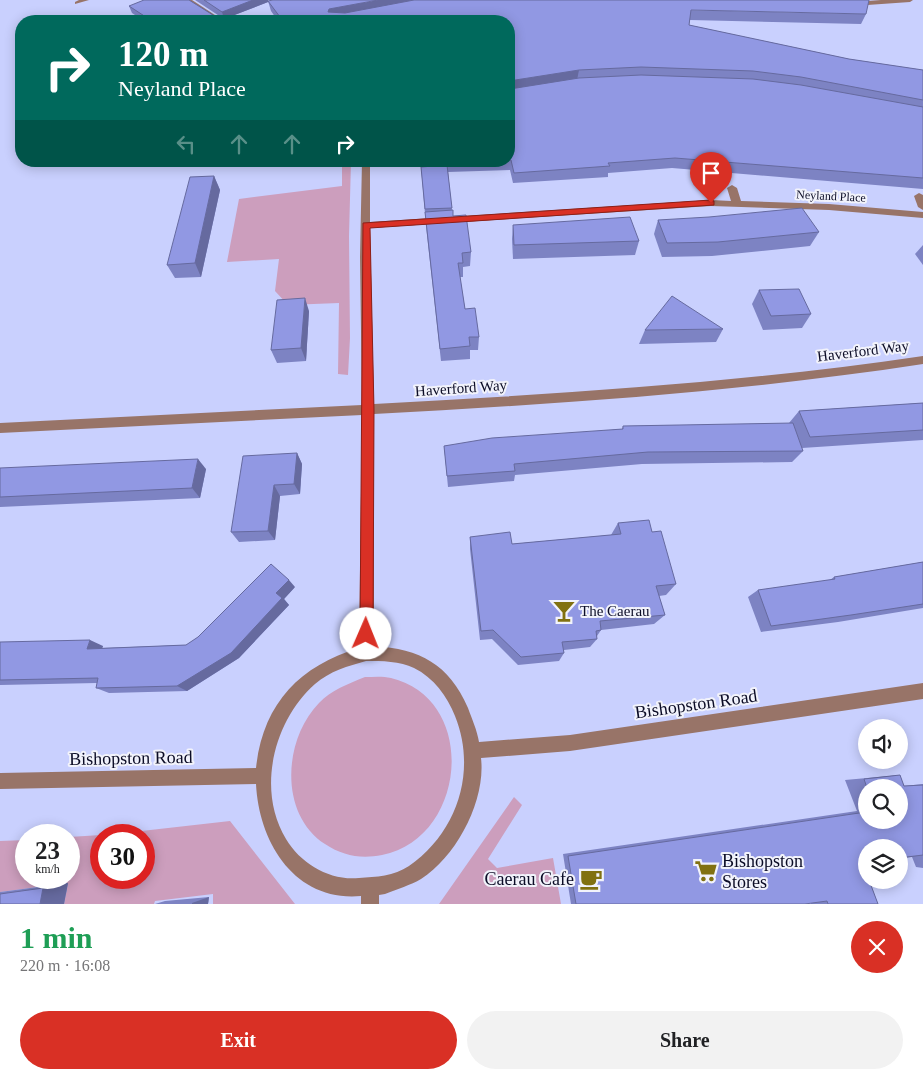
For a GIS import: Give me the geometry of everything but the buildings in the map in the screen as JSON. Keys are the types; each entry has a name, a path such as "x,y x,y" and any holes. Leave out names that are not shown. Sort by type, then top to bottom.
{"street":[{"path":"76,3 86,0"},
{"path":"187,0 211,15"},
{"path":"845,4 910,0"},
{"path":"366,167 368,410 366,653"},
{"path":"732,188 737,204"},
{"path":"919,196 923,207"},
{"name":"Neyland Place","path":"366,225 711,203 829,207 923,215"},
{"name":"Haverford Way","path":"0,428 368,410 589,396 730,384 923,360"},
{"path":"366,653 396,655 425,666 448,686 465,715 474,750 472,787 459,824 436,856 405,879 370,897 335,887 304,871 281,845 267,812 263,776 269,739 285,706 308,680 329,666 366,653"},
{"name":"Bishopston Road","path":"474,750 570,742 923,691"},
{"name":"Bishopston Road","path":"0,781 263,776"}],"shaded area":[{"path":"342,167 351,167 348,375 338,374 339,303 288,305 275,291 279,259 227,262 239,199 342,186"},
{"path":"365,677 391,678 420,691 439,713 449,739 451,769 445,798 431,824 410,844 382,855 367,857 345,854 325,844 310,831 300,815 293,796 291,776 298,736 307,718 329,694"},
{"path":"514,797 522,805 488,859 497,868 553,858 561,904 439,904"},
{"path":"230,821 295,904 213,904 213,894 155,901 154,904 64,904 67,889 80,889 80,836 90,836 90,889 155,889 155,829"},
{"path":"15,840 15,889 23,889 0,892 0,841"}],"place":[{"name":"The Caerau","path":"564,611"},
{"name":"Bishopston Stores","path":"706,871"},
{"name":"Caerau Cafe","path":"591,879"}],"route":[{"path":"366,634 368,410 366,225 711,203"}]}
